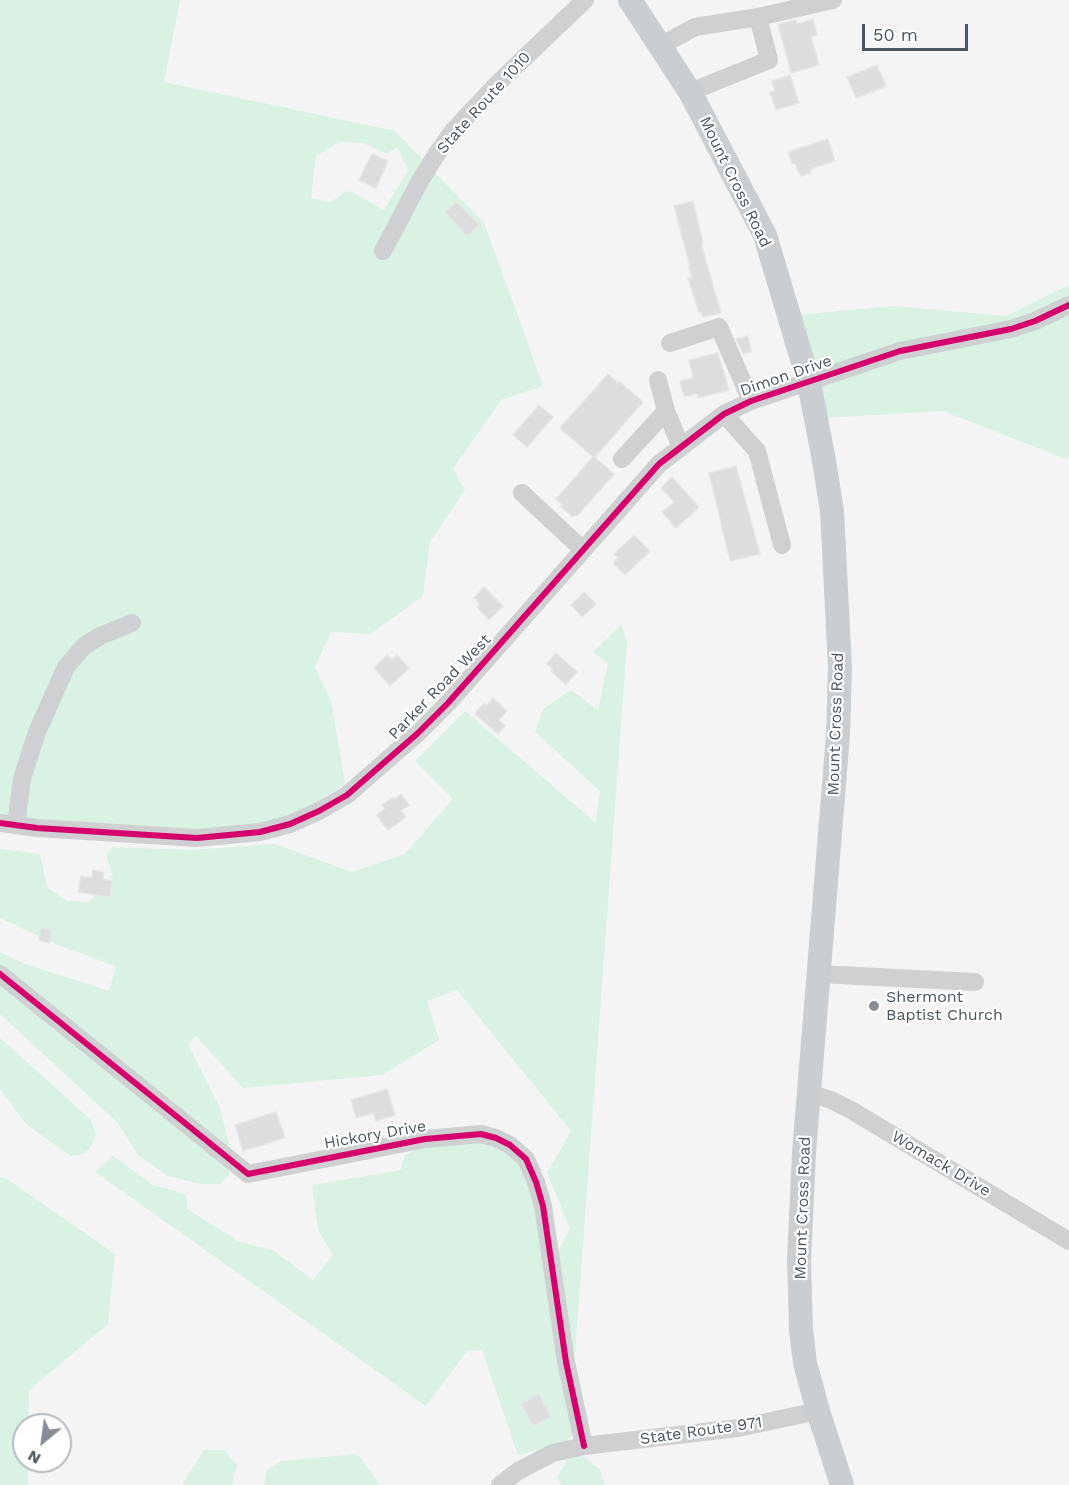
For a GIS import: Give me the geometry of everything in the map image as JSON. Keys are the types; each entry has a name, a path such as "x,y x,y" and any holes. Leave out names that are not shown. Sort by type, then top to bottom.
{"main road":[{"name":"Mount Cross Road","path":"630,0 690,92 765,235 809,383 832,511 840,668 836,758 799,1249 801,1330 806,1363 818,1411 843,1485"}],"street":[{"name":"State Route 1010","path":"383,251 425,172 453,131 499,82 585,0"},
{"path":"660,46 694,27 758,17 833,0"},
{"path":"690,92 769,60 758,17"},
{"name":"Dimon Drive","path":"567,568 659,464 724,414 751,401 900,351 1011,329 1069,305"},
{"path":"670,343 719,327 751,401"},
{"path":"658,380 666,411 681,447"},
{"path":"622,459 666,411"},
{"path":"724,414 757,451 782,545"},
{"path":"522,493 583,550"},
{"name":"Parker Road West","path":"8,824 37,828 186,837 229,836 260,832 290,824 319,812 347,795 418,733 448,703 567,568"},
{"path":"8,824 37,732 66,667 84,646 100,636 132,623"},
{"name":"Hickory Drive","path":"0,974 248,1174 425,1139 481,1134 510,1145 526,1159 543,1206 566,1362 584,1446"},
{"path":"819,974 975,982"},
{"name":"Womack Drive","path":"809,1093 851,1110 1069,1241"},
{"name":"State Route 971","path":"500,1485 518,1471 543,1457 584,1446 738,1428 818,1411"}],"green space":[{"path":"0,0 180,0 164,82 395,131 484,223 543,386 501,400 453,469 465,490 430,542 423,596 370,634 331,632 315,667 331,701 345,784 294,816 253,826 186,830 0,818","holes":["339,142 363,143 387,154 397,147 408,170 384,210 348,190 331,202 311,198 316,156"]},
{"path":"1069,285 1069,458 1066,459 943,411 822,418 795,315 894,306 1006,316"},
{"path":"621,625 627,642 575,1353 571,1354 558,1252 570,1228 547,1173 571,1131 457,990 427,1001 439,1040 382,1075 243,1088 196,1036 188,1044 220,1108 229,1144 229,1175 220,1184 202,1184 168,1176 138,1155 118,1123 0,1014 0,952 23,963 109,991 116,966 58,945 0,918 0,849 40,854 47,887 67,901 89,902 113,875 106,855 112,847 191,850 275,844 352,872 405,854 453,799 415,761 465,711 596,823 600,791 535,732 543,709 571,690 598,710 608,663 593,652"},
{"path":"0,1038 90,1119 96,1133 92,1145 84,1154 71,1156 27,1125 0,1089"},
{"path":"477,1138 495,1144 527,1167 576,1431 564,1444 518,1455 482,1350 467,1351 426,1406 95,1172 113,1156 153,1185 186,1194 187,1209 238,1241 274,1251 313,1280 333,1255 318,1230 312,1185 401,1170 404,1156 422,1146"},
{"path":"4,1177 115,1254 108,1324 29,1390 28,1413 12,1413 12,1473 28,1473 28,1485 0,1485 0,1178"},
{"path":"204,1450 224,1450 237,1465 232,1485 182,1485"},
{"path":"358,1454 380,1485 264,1485 267,1470 281,1461"},
{"path":"581,1454 600,1470 605,1485 562,1485 557,1478 568,1458"}],"building":[{"path":"813,19 817,35 811,37 819,65 791,73 778,24 796,20 797,24"},
{"path":"877,65 886,86 856,98 847,77"},
{"path":"790,75 799,103 776,110 770,92 775,91 772,81"},
{"path":"828,139 835,161 810,169 811,173 801,176 795,164 792,164 788,152"},
{"path":"372,154 388,161 376,188 359,180"},
{"path":"693,201 703,243 701,244 721,313 703,317 699,312 688,278 692,277 674,206"},
{"path":"457,202 479,225 467,236 445,212"},
{"path":"748,336 751,352 743,354 736,339"},
{"path":"718,353 729,390 698,398 697,394 684,397 680,381 693,378 689,360"},
{"path":"608,374 643,402 595,457 614,474 577,516 573,517 561,507 563,505 556,499 593,457 560,428"},
{"path":"539,405 553,417 527,447 513,435"},
{"path":"736,466 760,554 730,561 709,473"},
{"path":"672,477 699,507 676,528 662,512 674,502 661,488"},
{"path":"634,535 650,551 625,575 613,563 618,558 614,554"},
{"path":"484,587 503,606 489,620 477,607 480,604 474,598"},
{"path":"584,592 596,604 582,617 571,605"},
{"path":"556,653 577,672 566,685 547,664"},
{"path":"387,655 392,660 397,655 409,668 390,686 374,668"},
{"path":"493,698 507,711 499,720 505,726 498,734 475,714 484,703 487,705"},
{"path":"401,794 409,805 401,811 406,817 388,830 376,815 385,809 382,805"},
{"path":"93,870 104,872 103,879 112,881 110,897 78,892 81,876 92,878"},
{"path":"41,928 52,930 49,943 39,940"},
{"path":"387,1089 395,1115 376,1121 373,1113 356,1118 351,1100"},
{"path":"276,1112 285,1138 243,1151 235,1125"},
{"path":"539,1394 551,1417 533,1426 521,1404"}],"cycle path":[{"path":"0,823 37,828 197,838 260,832 290,824 319,811 347,795 418,733 448,703 659,464 724,414 751,401 900,351 1011,329 1069,305"},
{"path":"0,974 248,1174 425,1139 481,1134 510,1145 526,1159 543,1206 566,1362 584,1446"}],"place":[{"name":"Shermont Baptist Church","path":"874,1006"}]}
